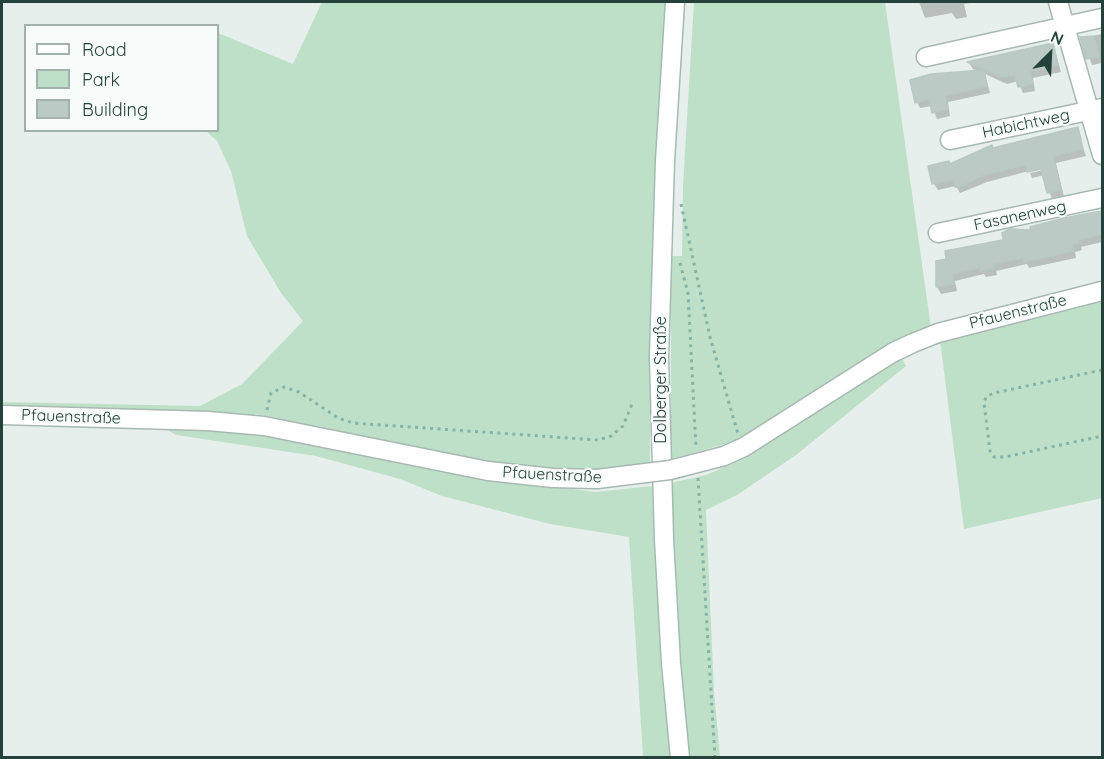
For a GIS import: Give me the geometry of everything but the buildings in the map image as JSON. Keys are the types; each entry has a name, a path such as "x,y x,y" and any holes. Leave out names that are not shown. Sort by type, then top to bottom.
{"street":[{"name":"Dolberger Straße","path":"675,2 665,161 659,357 664,539 671,663 680,758"},
{"path":"1058,2 1096,110 1102,155"},
{"path":"926,57 1102,18"},
{"name":"Habichtweg","path":"950,141 1096,110"},
{"name":"Fasanenweg","path":"938,233 1102,198"},
{"name":"Pfauenstraße","path":"2,415 208,421 264,426 488,471 553,478 597,479 670,470 724,456 744,447 892,353 913,343 938,333 1102,291"}],"path":[{"path":"678,223 679,194 710,337 734,427 744,447"},
{"path":"677,232 688,233"},
{"path":"677,252 688,293 697,457"},
{"path":"1102,370 994,393 986,397 984,403 990,451 994,456 1005,457 1102,436"},
{"path":"264,426 271,393 284,387 299,392 338,418 352,423 598,440 611,436 622,426 632,404"},
{"path":"697,467 715,758"}],"green space":[{"path":"322,2 666,2 650,307 650,464 596,470 517,470 281,423 278,418 255,414 250,417 2,411 2,402 200,406 242,384 303,321 281,293 247,236 231,171 217,141 207,132 219,132 219,33 293,64"},
{"path":"694,2 885,2 931,328 747,438 671,459 671,256 682,256 683,185"},
{"path":"1102,301 1102,498 964,529 940,340"},
{"path":"901,357 906,366 796,455 737,495 706,510 714,692 720,757 689,757 681,663 671,483 706,475 745,458 889,362"},
{"path":"159,425 269,434 487,478 596,492 652,486 661,669 670,757 643,757 629,537 550,524 442,496 400,479 316,456 176,435"}]}
